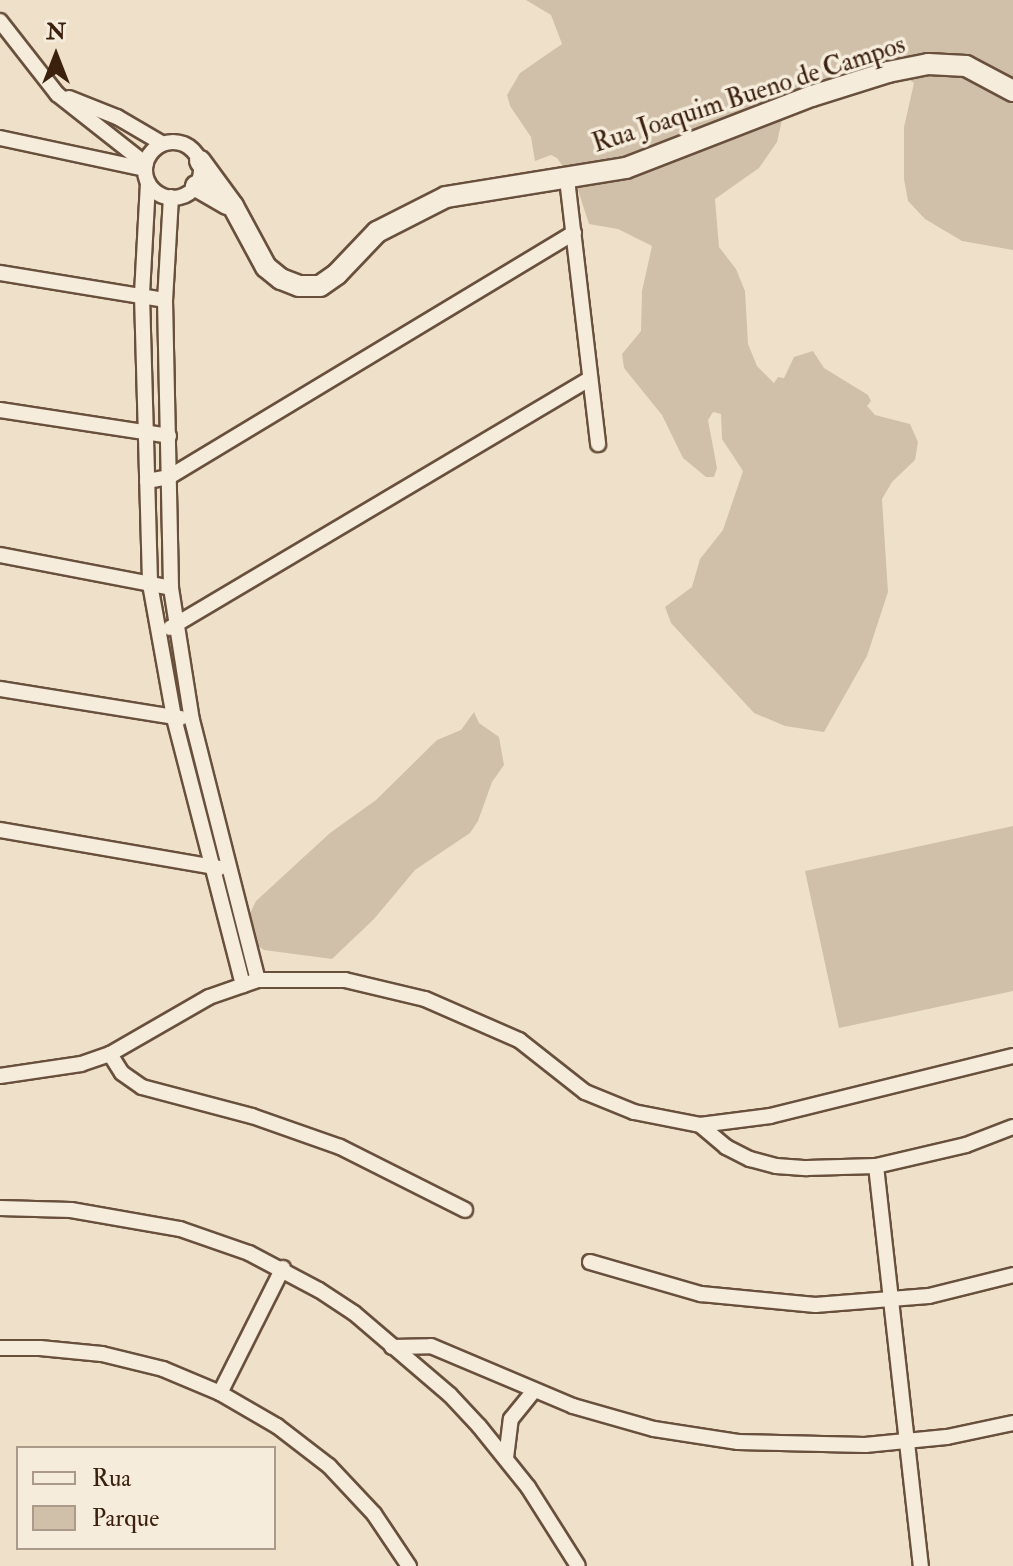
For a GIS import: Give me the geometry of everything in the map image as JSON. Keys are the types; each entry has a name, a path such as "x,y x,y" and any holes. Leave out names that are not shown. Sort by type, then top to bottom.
{"street":[{"path":"0,21 57,94 146,172 162,195 185,195 196,186 201,170 200,161 189,146 163,144 117,117 57,94"},
{"name":"Rua Joaquim Bueno de Campos","path":"200,161 233,206 266,267 281,279 299,286 320,286 337,274 377,232 446,197 626,168 812,96 915,67 966,66 1013,91"},
{"path":"0,138 146,172"},
{"path":"163,144 149,156 146,172 142,295 150,584 174,718 243,985"},
{"path":"567,179 598,444"},
{"path":"196,186 233,206"},
{"path":"171,197 165,300 171,588 192,720 227,868 258,980"},
{"path":"147,481 169,477 574,233"},
{"path":"0,273 165,300"},
{"path":"159,631 176,626 589,379"},
{"path":"0,410 169,436"},
{"path":"0,555 171,588"},
{"path":"0,689 192,720"},
{"path":"0,830 227,868"},
{"path":"0,1076 81,1064 110,1054 209,997 258,980 345,980 425,999 519,1040 585,1092 634,1112 700,1125 770,1116 1013,1056"},
{"path":"110,1054 122,1073 142,1087 252,1116 325,1142 383,1166 465,1210"},
{"path":"700,1125 726,1147 762,1164 807,1168 876,1166 966,1145 1013,1127"},
{"path":"876,1166 921,1566"},
{"path":"0,1208 71,1210 144,1220 215,1240 283,1268 354,1313 450,1395 506,1458 548,1516 578,1566"},
{"path":"590,1262 663,1285 738,1300 815,1305 891,1301 966,1288 1013,1275"},
{"path":"220,1393 283,1268"},
{"path":"392,1347 431,1346 533,1392 627,1422 724,1440 822,1447 907,1442 1013,1423"},
{"path":"0,1348 102,1354 163,1369 220,1393 277,1426 329,1466 374,1514 409,1566"},
{"path":"506,1458 511,1419 533,1392"}],"green space":[{"path":"526,0 1013,0 1013,250 962,241 925,219 908,201 904,179 904,127 914,83 892,69 844,73 822,90 795,99 782,120 777,142 759,168 715,199 719,247 736,269 745,291 748,344 757,366 774,383 778,377 784,378 794,357 813,351 824,368 868,395 871,401 867,406 875,415 910,424 918,442 915,460 892,482 882,499 888,592 867,656 824,732 785,726 754,713 671,623 665,607 692,587 700,559 723,530 743,471 722,439 721,414 713,412 708,420 717,468 714,477 706,477 683,458 662,415 624,368 622,354 641,331 642,291 652,246 618,229 589,224 577,187 557,158 551,155 535,161 531,137 510,106 507,95 520,73 562,44 551,15"},
{"path":"474,712 479,723 499,737 504,765 492,782 478,821 470,833 415,870 374,919 332,959 264,950 240,934 256,901 330,833 376,800 437,740 461,730"},
{"path":"1013,826 1013,991 839,1028 805,871"}]}
